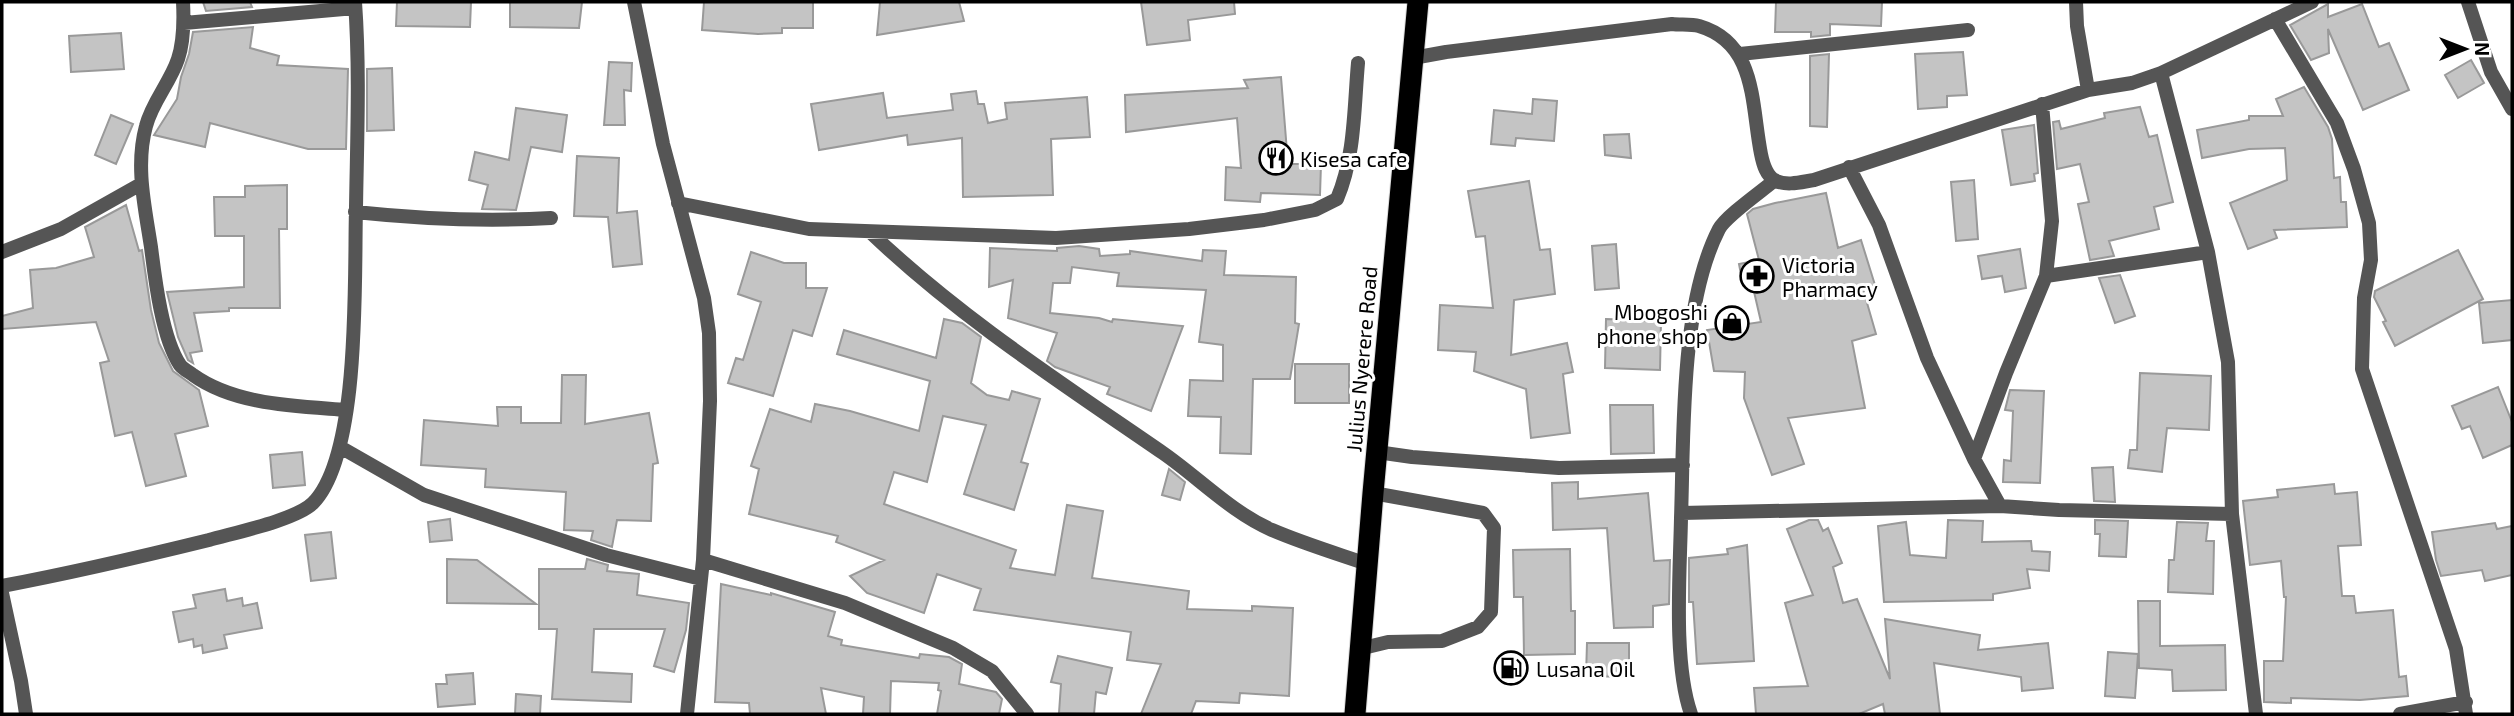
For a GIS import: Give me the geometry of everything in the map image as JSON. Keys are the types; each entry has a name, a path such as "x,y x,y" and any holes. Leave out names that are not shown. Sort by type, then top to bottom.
{"highway":[{"name":"Julius Nyerere Road","path":"1355,714 1418,4"}],"street":[{"path":"183,2 184,23 178,60 146,123 141,151 141,184 156,288 168,336 181,366 209,387 246,398 286,405 346,410"},
{"path":"635,2 663,144 704,298 709,333 710,401 703,560 687,714"},
{"path":"2076,2 2077,26 2088,90"},
{"path":"1413,58 1672,24 1698,26 1728,40 1740,54 1747,72 1766,172 1775,180 1791,184 1814,180 2088,90 2132,83 2161,73 2312,2"},
{"path":"2468,2 2491,72 2512,109"},
{"path":"2,586 89,570 276,521 312,504 329,480 340,447 355,308 358,108 355,5 184,23"},
{"path":"2276,19 2337,123 2354,169 2369,223 2371,260 2364,298 2362,369 2456,649 2466,708 2400,714"},
{"path":"1740,54 1968,30"},
{"path":"678,203 809,229 1056,238 1189,229 1264,220 1315,210 1337,199 1344,182 1358,63"},
{"path":"2161,73 2208,252 2228,362 2232,514 2256,714"},
{"path":"1974,458 2046,276 2052,221 2042,104"},
{"path":"1849,167 1879,225 1927,358 2000,506"},
{"path":"1691,714 1681,656 1683,465 1686,389 1693,322 1706,258 1721,226 1775,180"},
{"path":"2,252 61,229 141,184"},
{"path":"355,212 468,221 551,218"},
{"path":"870,232 911,271 1015,351 1164,454 1243,514 1271,529 1367,565"},
{"path":"2046,276 2208,252"},
{"path":"340,447 424,495 606,555 701,579"},
{"path":"1377,452 1559,468 1683,465"},
{"path":"1359,649 1388,642 1441,641 1478,628 1491,612 1494,528 1483,513 1373,493"},
{"path":"1682,513 2000,506 2232,514"},
{"path":"703,560 845,603 953,648 992,671 1027,714"},
{"path":"2,593 22,681 26,714"}],"building":[{"path":"203,2 250,2 252,7 206,11"},
{"path":"397,2 471,2 470,27 396,26"},
{"path":"510,2 582,2 579,28 510,27"},
{"path":"704,2 813,2 813,28 782,28 782,33 758,34 702,30"},
{"path":"880,2 959,2 964,21 877,35"},
{"path":"1141,2 1234,2 1235,14 1188,20 1190,40 1147,45"},
{"path":"1776,2 1882,2 1881,26 1830,24 1830,35 1811,37 1811,32 1775,32"},
{"path":"2328,4 2328,17 2362,4 2379,47 2389,43 2409,90 2363,110 2328,29 2329,53 2311,60 2290,25"},
{"path":"253,27 250,48 279,56 277,65 348,69 346,149 308,149 210,123 205,147 154,135 177,99 193,32"},
{"path":"121,33 124,69 71,72 69,36"},
{"path":"1963,52 1967,95 1947,96 1947,107 1918,109 1915,54"},
{"path":"1829,54 1827,127 1810,126 1810,56"},
{"path":"2471,60 2484,83 2458,98 2445,75"},
{"path":"609,62 632,63 631,91 624,90 625,125 604,125"},
{"path":"392,68 394,130 367,131 367,69"},
{"path":"1281,77 1288,164 1321,164 1320,195 1261,193 1260,202 1225,200 1226,167 1241,168 1237,118 1126,132 1125,95 1248,88 1244,80"},
{"path":"2304,87 2328,127 2332,139 2334,178 2340,177 2341,202 2346,202 2347,227 2274,230 2277,238 2248,249 2230,203 2287,180 2285,148 2249,149 2202,158 2197,130 2249,120 2249,116 2283,116 2276,99"},
{"path":"976,91 978,104 984,104 988,123 1007,119 1005,103 1087,97 1090,137 1051,139 1053,195 963,197 962,138 908,145 907,135 819,150 811,104 883,93 887,118 953,110 951,94"},
{"path":"1533,99 1557,101 1554,141 1516,138 1515,146 1491,144 1494,110 1532,114"},
{"path":"2140,107 2149,137 2157,135 2173,202 2154,207 2159,229 2109,241 2114,256 2090,260 2078,204 2089,202 2080,164 2057,169 2053,122 2059,121 2061,129 2105,118 2104,113"},
{"path":"516,108 567,115 562,152 531,147 516,210 482,209 488,185 469,180 475,152 509,160"},
{"path":"111,115 133,124 116,164 95,155"},
{"path":"2034,125 2038,173 2034,174 2035,181 2011,185 2002,130"},
{"path":"1629,134 1631,158 1605,155 1604,135"},
{"path":"577,156 619,158 617,213 637,211 642,264 613,267 608,217 574,216"},
{"path":"1974,180 1978,239 1956,241 1951,182"},
{"path":"1529,181 1540,250 1550,249 1555,294 1514,300 1511,355 1567,343 1573,372 1563,374 1570,433 1531,438 1526,389 1474,371 1476,352 1438,350 1440,305 1493,308 1485,236 1476,237 1468,191"},
{"path":"287,185 287,229 279,229 280,308 229,308 229,311 194,313 202,351 190,353 193,363 188,360 178,337 167,292 244,287 244,236 215,236 214,197 245,197 245,186"},
{"path":"1826,193 1838,248 1861,240 1875,285 1863,289 1876,334 1852,341 1865,408 1788,418 1804,464 1772,475 1744,398 1745,372 1714,371 1707,330 1761,322 1752,283 1743,285 1739,264 1759,260 1747,214 1753,209 1775,203"},
{"path":"126,205 139,251 142,250 159,343 173,371 199,390 208,426 175,434 186,476 146,486 132,432 115,436 100,363 109,361 96,322 2,329 2,316 33,308 30,270 56,268 94,257 85,227"},
{"path":"1616,244 1619,288 1595,290 1592,246"},
{"path":"1079,246 1099,249 1100,256 1130,254 1130,251 1202,261 1203,250 1226,251 1224,275 1296,277 1295,323 1299,324 1290,379 1253,379 1251,454 1220,453 1221,417 1188,416 1190,380 1223,381 1223,345 1199,342 1206,290 1117,286 1119,273 1072,267 1070,283 1053,283 1050,313 1112,322 1113,319 1183,326 1151,411 1107,394 1110,387 1055,367 1047,361 1057,333 1008,318 1013,280 989,287 990,248 1057,251 1057,248"},
{"path":"2020,249 2026,288 2005,292 2002,276 1982,279 1978,256"},
{"path":"2458,250 2483,299 2395,346 2383,322 2386,321 2374,297 2375,291"},
{"path":"751,252 784,263 806,263 806,288 827,288 812,336 793,330 773,396 728,383 736,358 743,360 761,302 738,294"},
{"path":"2120,275 2135,316 2115,323 2099,278"},
{"path":"2512,300 2512,340 2483,343 2479,303"},
{"path":"944,319 962,323 981,337 971,383 987,395 1009,400 1012,391 1040,399 1021,462 1028,464 1014,510 964,494 986,425 943,416 927,482 894,472 884,504 1016,550 1010,568 1055,575 1067,505 1103,511 1092,578 1189,591 1187,609 1252,611 1252,606 1293,608 1289,696 1240,693 1239,703 1196,701 1191,714 1141,714 1161,664 1127,660 1131,632 974,610 981,589 937,574 924,613 867,593 850,576 884,560 836,542 838,536 749,514 759,469 751,466 770,409 811,422 815,404 919,431 930,381 837,354 844,330 936,358"},
{"path":"1606,319 1661,321 1660,370 1605,368"},
{"path":"1295,364 1349,364 1349,403 1295,403"},
{"path":"2140,373 2211,376 2209,430 2167,428 2162,472 2128,468 2130,450 2137,450"},
{"path":"562,375 586,375 585,424 649,413 658,463 653,464 651,521 617,520 612,547 591,540 593,531 564,530 566,492 485,487 486,469 421,465 424,420 498,426 497,407 521,407 521,423 561,423"},
{"path":"2498,387 2512,422 2512,445 2483,458 2470,426 2462,429 2452,406"},
{"path":"2010,390 2044,391 2040,483 2003,482 2004,460 2011,461 2013,411 2005,410"},
{"path":"1610,405 1653,405 1654,453 1611,454"},
{"path":"302,452 305,485 273,488 270,455"},
{"path":"2113,467 2115,502 2094,501 2092,468"},
{"path":"1169,469 1185,482 1180,500 1162,495"},
{"path":"1578,482 1578,499 1648,493 1654,561 1670,560 1669,604 1653,606 1653,627 1614,628 1607,528 1553,530 1552,483"},
{"path":"2334,484 2335,494 2357,492 2361,545 2338,546 2342,596 2354,596 2356,613 2393,610 2399,677 2406,676 2408,696 2360,700 2291,698 2291,703 2264,702 2264,661 2283,661 2286,597 2281,561 2250,565 2243,501 2278,497 2277,490"},
{"path":"450,519 452,540 430,542 428,522"},
{"path":"1809,520 1818,520 1823,531 1828,528 1842,563 1833,567 1843,603 1857,599 1890,679 1885,619 1980,635 1978,650 2048,643 2053,688 2022,691 2021,677 1934,663 1940,714 1885,714 1883,704 1859,714 1756,714 1754,688 1808,686 1785,603 1813,595 1787,529"},
{"path":"1948,520 1983,521 1982,542 2031,541 2032,551 2050,552 2049,571 2027,569 2030,588 1993,594 1993,600 1884,602 1878,526 1906,522 1910,555 1946,558"},
{"path":"2095,520 2128,521 2126,557 2099,556 2100,534 2095,534"},
{"path":"2177,522 2208,523 2206,541 2214,541 2213,594 2168,592 2169,560 2174,560"},
{"path":"2495,523 2497,529 2512,526 2512,575 2485,581 2482,570 2441,576 2432,532"},
{"path":"331,532 336,578 311,581 305,535"},
{"path":"1747,545 1754,661 1697,664 1693,602 1689,602 1689,558 1728,554 1727,549"},
{"path":"1570,549 1575,654 1524,655 1523,597 1514,597 1513,550"},
{"path":"447,559 477,560 536,604 447,603"},
{"path":"587,559 608,565 607,571 639,574 637,595 689,603 686,630 674,672 654,666 665,629 594,629 592,672 632,674 631,702 552,699 557,629 539,629 539,569 585,569"},
{"path":"721,584 771,593 835,612 828,636 842,640 841,645 919,658 920,654 949,657 962,664 959,684 996,692 1002,699 999,714 937,714 941,691 938,690 939,683 891,681 890,714 863,714 864,697 821,688 826,714 750,714 749,703 715,702"},
{"path":"225,589 227,601 242,598 243,606 257,603 262,628 224,635 227,648 203,653 202,645 194,647 193,639 179,642 173,612 196,608 193,595"},
{"path":"2138,601 2160,601 2160,646 2225,645 2226,690 2173,691 2172,670 2139,668"},
{"path":"1587,643 1629,643 1629,677 1586,676"},
{"path":"2108,652 2138,654 2135,698 2105,696"},
{"path":"1058,656 1112,668 1106,694 1096,692 1094,714 1059,713 1061,684 1051,682"},
{"path":"473,673 475,704 438,707 436,684 447,684 446,675"},
{"path":"516,694 541,696 540,714 515,714"}],"place":[{"name":"Kisesa cafe","path":"1276,158"},
{"name":"Victoria Pharmacy","path":"1757,276"},
{"name":"Mbogoshi phone shop","path":"1732,323"},
{"name":"Lusana Oil","path":"1511,668"}]}
